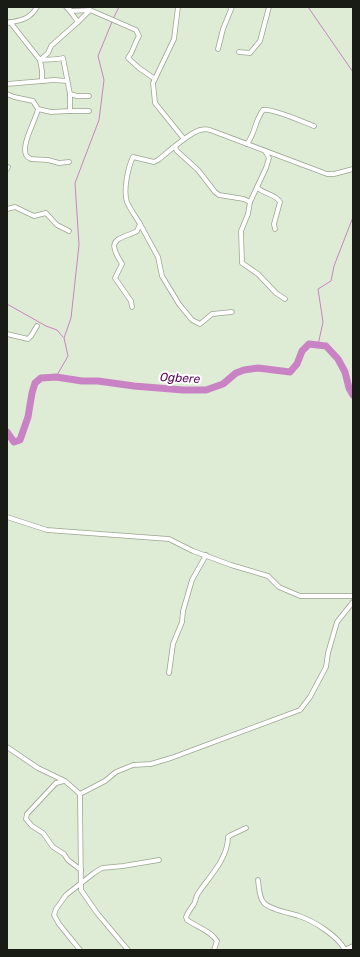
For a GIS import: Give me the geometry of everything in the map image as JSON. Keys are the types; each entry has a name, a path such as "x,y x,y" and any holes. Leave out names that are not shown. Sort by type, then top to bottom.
{"street":[{"path":"9,22 24,20 34,12 37,7"},
{"path":"178,7 174,39 153,82 155,103 184,139"},
{"path":"218,49 232,7"},
{"path":"239,52 250,53 257,45 270,7"},
{"path":"68,8 72,11 90,10 136,30 139,36 135,42 133,52 128,58 139,68 155,78"},
{"path":"68,8 78,22"},
{"path":"40,60 48,52 51,46 90,10"},
{"path":"9,22 40,60 42,81"},
{"path":"40,60 51,58 58,60 63,58 70,94 70,111"},
{"path":"7,84 54,80 67,81"},
{"path":"7,94 33,101 38,109 37,115 30,128 25,150 26,155 31,159 48,160 59,163 69,162"},
{"path":"70,94 77,96 89,96"},
{"path":"38,109 51,112 89,111"},
{"path":"247,144 263,110 274,112 314,126"},
{"path":"232,312 212,314 200,324 192,320 179,304 162,276 158,257 126,201 126,186 132,159 135,157 154,162 176,147 184,139 199,130 204,129 327,174 334,174 353,169"},
{"path":"176,147 177,151 198,170 215,192 244,199 250,202"},
{"path":"265,151 269,158 250,202 248,214 241,231 242,263 258,274 276,293 285,299"},
{"path":"257,187 276,197 280,202 274,224 275,229"},
{"path":"7,209 15,207 34,216 46,214 57,225 69,231"},
{"path":"132,307 131,301 115,278 122,264 114,249 114,245 117,240 137,231 140,224"},
{"path":"7,334 28,338 37,326"},
{"path":"7,516 47,530 169,539 193,551 231,565 268,576 279,587 300,596 353,596"},
{"path":"169,673 173,644 182,622 183,611 192,580 206,555"},
{"path":"80,794 105,781 116,772 133,765 151,764 171,758 300,710 310,697 326,667 328,653 337,622 353,602"},
{"path":"7,747 38,768 65,781 80,794 81,890 97,913 128,950"},
{"path":"65,781 56,783 27,814 26,819 32,826 43,833 53,847 64,854 68,860 81,870"},
{"path":"214,950 217,941 215,938 204,929 187,920 186,917 198,892 224,855 228,844 228,837 231,834 246,828"},
{"path":"80,950 58,924 54,915 56,909 66,896 102,868 159,860"},
{"path":"258,880 260,895 264,904 280,911 309,919 342,942 345,950 353,946"}],"waterway":[{"path":"113,19 119,7"},
{"path":"308,7 353,72"},
{"path":"56,377 68,356 64,338 71,318 79,245 75,183 99,120 104,80 98,56 112,22"},
{"path":"318,345 323,322 318,289 331,281 334,266 353,217"},
{"path":"7,304 46,326 57,330 63,337"},
{"name":"Ogbere","path":"7,432 14,442 20,440 28,417 35,383 41,378 56,377 134,386 183,390 206,390 223,384 236,373 244,370 258,368 290,372 297,364 302,351 309,344 326,346 338,359 345,372 349,388 353,395"}]}
